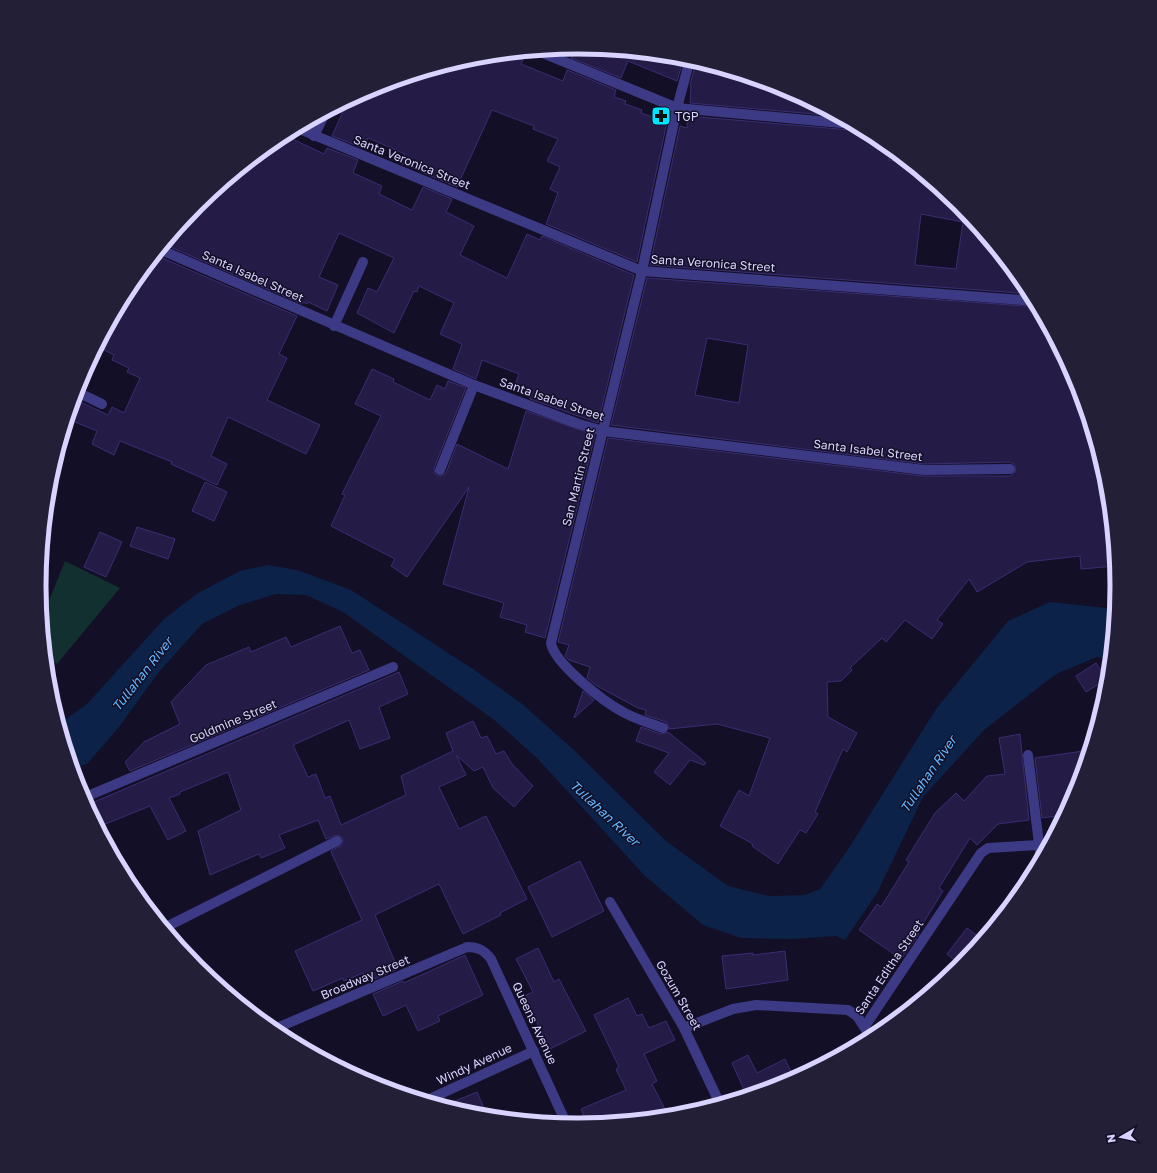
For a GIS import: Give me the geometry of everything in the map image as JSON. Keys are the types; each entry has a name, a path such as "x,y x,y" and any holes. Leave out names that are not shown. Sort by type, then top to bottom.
{"street":[{"path":"548,55 677,108 841,123"},
{"name":"San Martin Street","path":"663,728 623,712 598,696 557,658 552,650 551,643 642,271 677,108 688,65"},
{"path":"314,136 322,120"},
{"name":"Santa Veronica Street","path":"303,131 642,271 1027,300"},
{"name":"Santa Isabel Street","path":"164,252 474,385 579,424 603,431 924,470 1010,469"},
{"path":"334,326 363,262"},
{"path":"440,470 474,385"},
{"path":"82,395 102,404"},
{"name":"Goldmine Street","path":"89,795 393,667"},
{"path":"1028,755 1040,853"},
{"path":"168,926 337,841"},
{"name":"Santa Editha Street","path":"684,1028 733,1010 756,1005 848,1010 857,1016 865,1026 981,853 988,848 1039,845"},
{"name":"Gozum Street","path":"610,902 684,1028 718,1100"},
{"name":"Broadway Street","path":"280,1027 467,947"},
{"name":"Queens Avenue","path":"467,947 474,947 484,951 491,959 564,1119"},
{"path":"865,1026 869,1033"},
{"name":"Windy Avenue","path":"431,1098 534,1051"}],"green space":[{"path":"65,561 120,588 57,664 52,661 47,607"}],"water":[{"name":"Tullahan River","path":"268,565 297,570 351,590 473,669 521,703 574,750 666,841 728,886 769,896 805,895 820,889 847,851 936,709 1008,621 1050,602 1110,608 1110,621 1106,658 1097,657 1056,674 984,730 923,797 877,893 845,940 836,936 792,939 741,938 703,925 645,876 537,758 493,719 343,612 306,595 276,594 240,605 202,624 158,673 119,727 88,763 78,768 63,721 87,704 164,619 198,593 240,571"}],"building":[{"path":"572,54 613,55 682,64 677,81 628,61 621,78 571,58"},
{"path":"518,58 523,60 521,64 563,81 567,70 616,90 614,97 626,101 625,104 642,110 641,113 667,122 637,262 546,224 558,193 550,189 560,167 547,161 558,139 533,129 534,126 492,110 457,187 401,163 405,154 368,138 363,148 332,136 344,109 375,95 407,82 441,72 475,64"},
{"path":"695,67 750,82 826,115 690,103 690,86"},
{"path":"688,116 852,130 889,155 889,160 899,162 903,164 930,186 955,210 979,235 1001,262 1023,293 650,265 680,126 687,128","holes":["921,214 963,222 956,269 915,265"]},
{"path":"291,139 324,154 327,148 358,160 353,173 382,186 379,194 412,210 423,187 452,199 446,212 474,226 460,255 507,278 527,234 540,240 542,236 634,275 598,423 530,399 530,397 513,390 519,374 482,360 476,379 453,369 462,344 440,334 454,303 419,286 417,292 414,291 394,333 357,313 368,288 377,292 394,258 339,233 319,277 338,285 327,311 308,302 307,304 303,302 302,304 169,246 202,210 227,186 254,164"},
{"path":"162,258 297,316 279,354 287,358 267,400 320,425 306,454 228,417 211,456 227,464 217,485 171,464 172,462 120,441 114,455 92,444 97,431 72,421 79,402 108,415 112,407 124,413 140,378 127,372 129,368 112,360 114,355 102,349 117,320 136,291 156,262"},
{"path":"647,278 1031,306 1056,351 1083,415 1101,483 1110,552 1110,566 1081,569 1080,556 1027,562 977,592 969,579 937,620 943,624 932,639 905,620 886,642 882,638 850,668 852,670 841,681 827,682 828,717 857,733 847,752 843,749 815,812 818,814 806,833 800,830 778,864 752,846 753,844 720,826 739,790 749,796 770,738 717,724 669,729 666,722 645,715 646,710 638,708 597,686 587,678 590,667 569,660 565,656 569,645 558,642 608,438 923,476 1010,476 1016,469 1014,464 1010,462 924,464 611,425","holes":["707,338 748,345 739,403 695,395"]},
{"path":"372,369 394,379 393,382 430,400 437,385 445,389 448,381 466,388 434,468 435,474 438,476 446,473 457,444 508,469 526,411 595,435 545,638 525,632 527,625 500,617 504,603 443,584 469,487 407,577 391,566 395,559 331,526 345,495 342,494 381,416 355,404"},
{"path":"205,482 227,492 214,521 192,511"},
{"path":"137,527 175,539 168,559 130,546"},
{"path":"100,532 122,542 106,577 84,567"},
{"path":"340,626 352,653 360,650 369,670 130,771 125,762 144,742 180,724 171,702 206,665 249,647 251,652 286,637 291,647"},
{"path":"1096,663 1103,674 1102,682 1086,692 1076,676"},
{"path":"399,672 408,694 379,707 390,738 360,749 349,720 293,745 308,777 316,774 325,798 330,796 341,825 406,795 401,776 453,751 446,733 473,721 481,738 487,736 496,754 504,751 512,764 533,786 514,807 493,788 483,767 474,771 456,755 466,775 439,787 459,829 486,816 527,899 500,913 501,915 463,934 439,884 375,915 398,969 367,982 363,973 344,981 343,978 313,991 295,951 362,920 331,851 342,845 343,838 337,835 326,839 318,820 279,835 285,848 261,858 259,854 210,875 198,831 241,810 228,772 169,798 186,831 168,840 150,806 103,825 93,803"},
{"path":"583,691 594,700 574,718"},
{"path":"641,727 661,734 668,732 706,763 704,765 690,760 670,785 654,772 669,753 636,741"},
{"path":"1020,734 1029,820 998,824 977,845 970,838 939,888 943,891 917,933 919,934 901,959 859,930 877,904 881,907 909,862 906,860 935,813 956,793 964,801 987,776 1005,774 999,738"},
{"path":"1085,751 1059,816 1042,818 1035,758"},
{"path":"580,861 604,911 552,937 528,887"},
{"path":"967,928 980,937 956,962 947,954"},
{"path":"538,948 554,982 559,979 586,1031 550,1049 524,996 533,992 516,959"},
{"path":"785,951 788,980 726,989 722,956 753,953 753,955"},
{"path":"465,955 483,995 438,1016 440,1021 418,1031 406,1005 383,1016 373,994 403,981 404,983"},
{"path":"628,998 637,1016 642,1014 649,1028 666,1021 675,1040 644,1054 657,1081 652,1084 666,1111 613,1118 585,1119 581,1109 626,1090 616,1069 619,1067 594,1015"},
{"path":"748,1055 757,1073 785,1059 792,1074 745,1092 732,1063"},
{"path":"477,1092 485,1110 475,1109 450,1103"}],"place":[{"name":"TGP","path":"661,116"}]}
